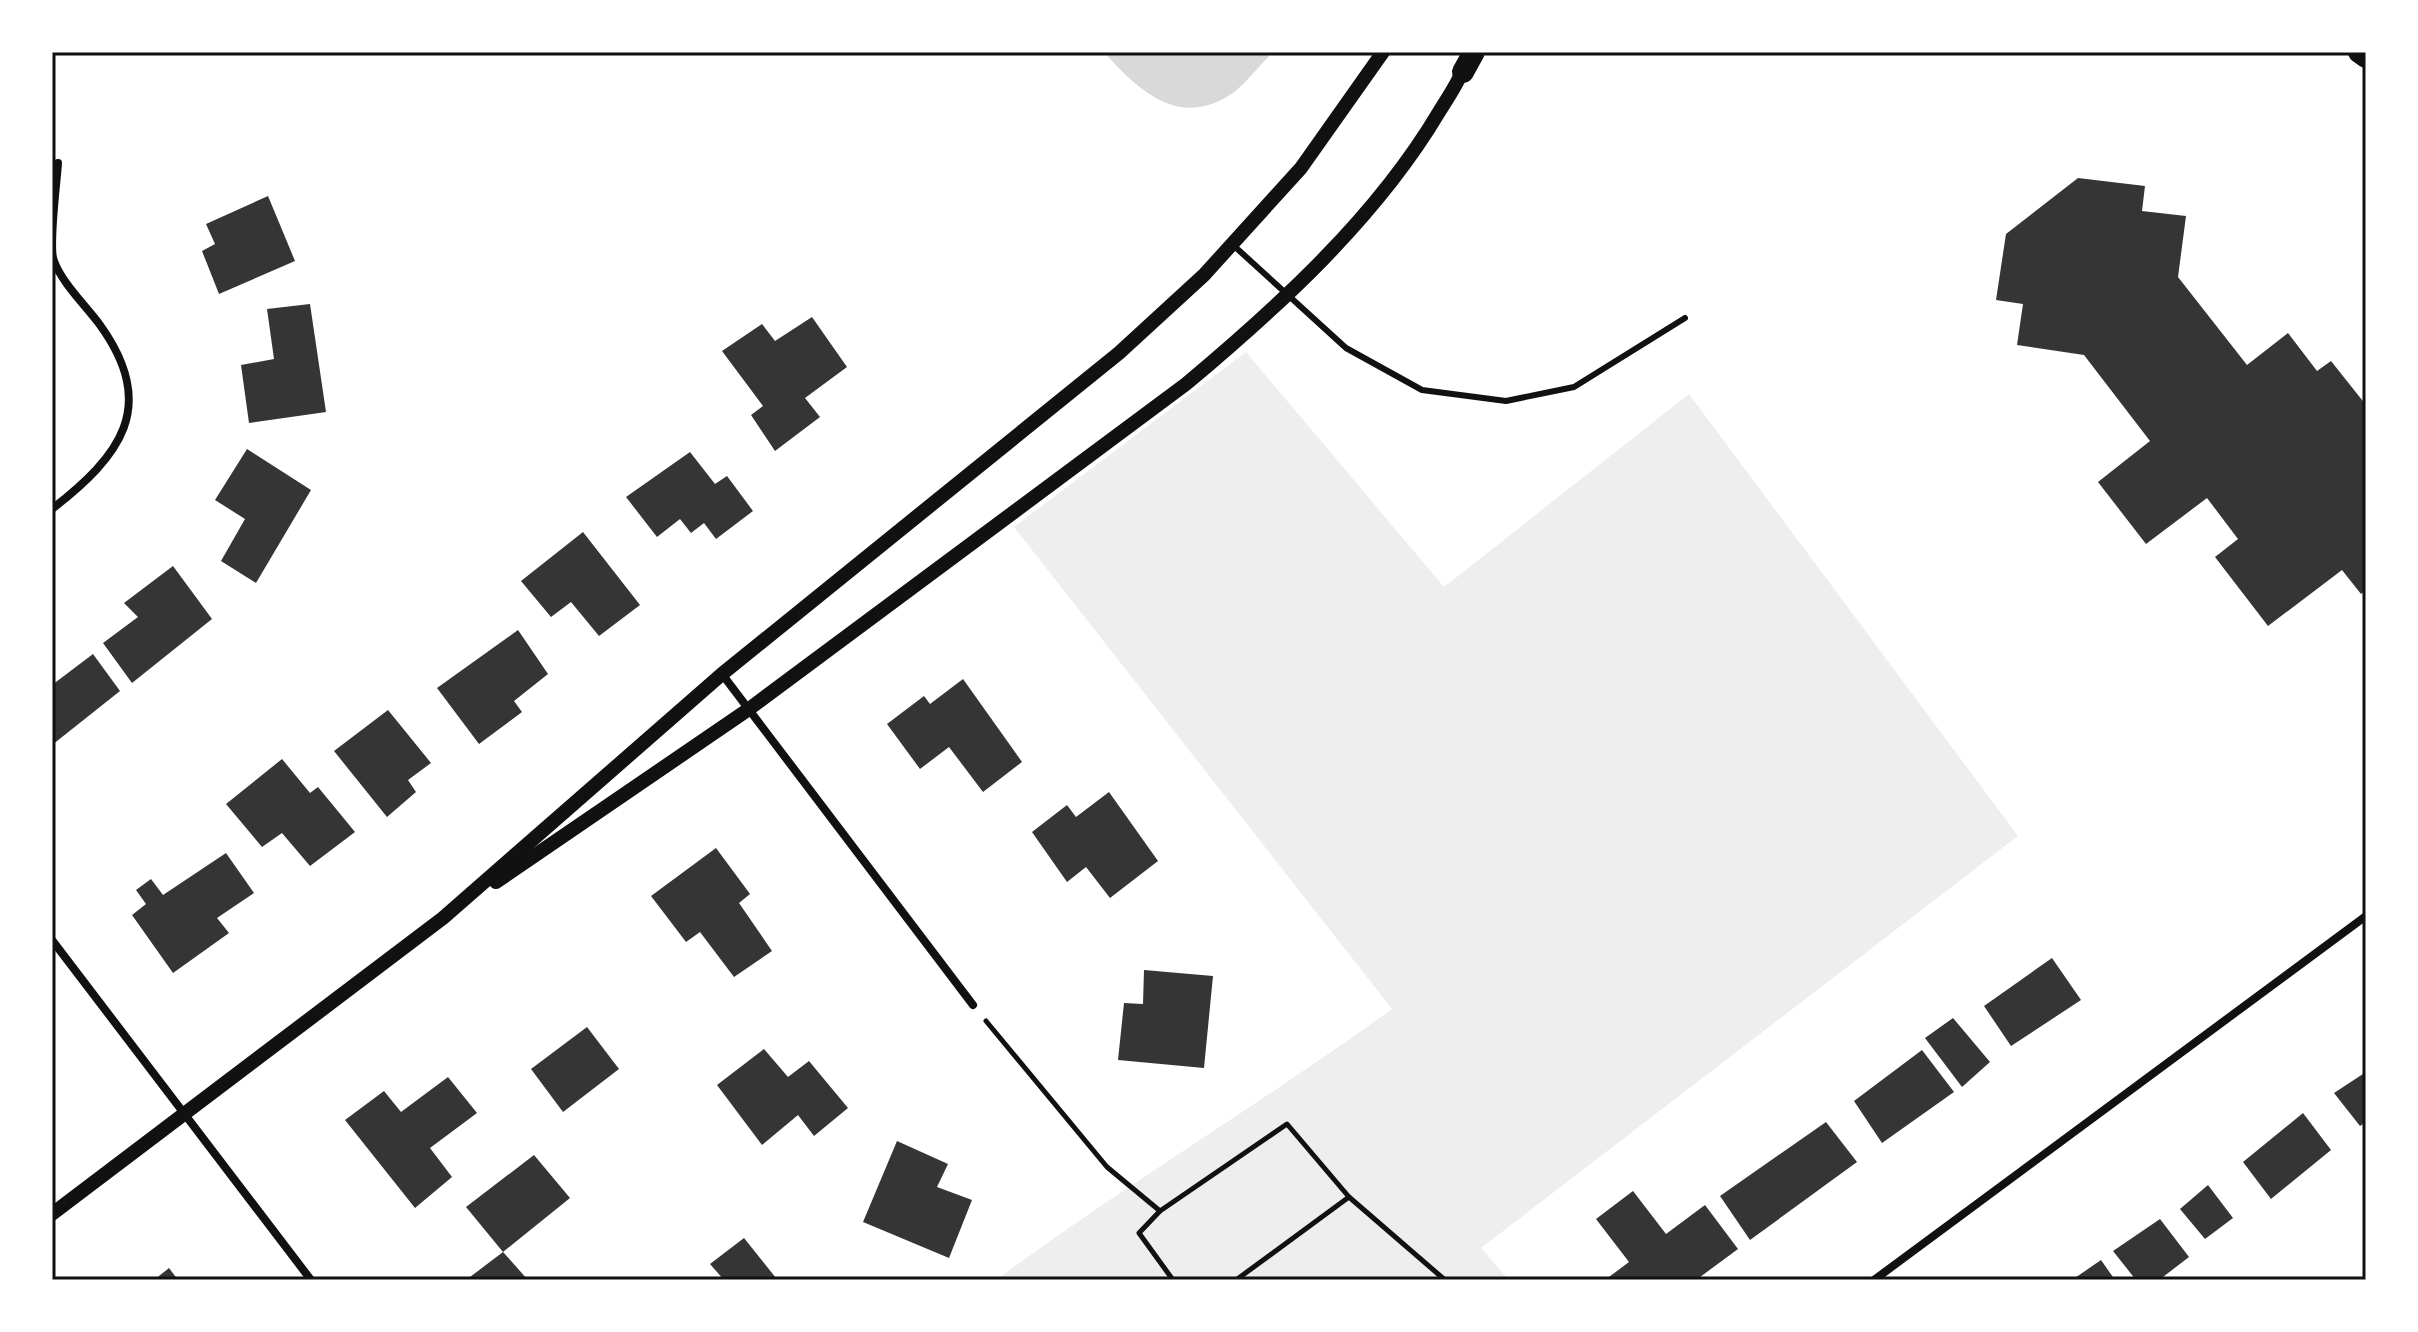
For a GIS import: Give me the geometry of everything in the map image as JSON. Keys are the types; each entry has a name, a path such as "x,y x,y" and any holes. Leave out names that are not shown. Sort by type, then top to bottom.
{"highway":[{"path":"2359,52 2366,57"}],"street":[{"path":"443,918 722,674 1119,353 1233,245 1301,168 1383,52"},
{"path":"52,1214 443,918 749,709 1186,384 1255,327 1373,202 1423,139 1468,59"},
{"path":"52,509 93,477 118,447 129,411 125,370 107,335 53,259 58,163"},
{"path":"722,674 973,1005"},
{"path":"1874,1280 2366,916"},
{"path":"52,940 311,1280"}],"lane":[{"path":"1233,245 1346,348 1422,390 1506,401 1574,387 1685,318"}],"path":[{"path":"973,1005 1107,1167 1160,1211"},
{"path":"1173,1280 1139,1233 1160,1211 1287,1124 1349,1197 1445,1280"},
{"path":"1236,1280 1349,1197"}],"shaded area":[{"path":"1104,52 1273,52 1233,93 1195,108 1161,101 1131,80"},
{"path":"1246,352 1444,587 1689,394 2018,836 1481,1248 1509,1280 996,1280 1392,1009 1014,527"}],"building":[{"path":"2078,178 2145,186 2142,211 2186,216 2178,277 2247,365 2288,333 2317,371 2331,361 2366,405 2366,590 2361,594 2342,570 2268,626 2215,557 2238,539 2207,498 2146,544 2098,482 2150,441 2084,355 2017,345 2023,304 1996,300 2006,234"},
{"path":"268,196 295,261 219,294 202,251 215,244 206,224"},
{"path":"310,304 326,412 249,423 241,365 274,359 267,309"},
{"path":"812,317 847,367 805,398 820,417 775,451 751,415 763,406 722,351 762,324 775,341"},
{"path":"247,449 311,490 256,583 221,561 245,519 215,500"},
{"path":"690,452 715,484 727,476 753,511 716,539 704,523 691,533 680,519 657,537 626,497"},
{"path":"583,532 640,605 599,636 571,602 551,617 521,581"},
{"path":"173,566 212,619 132,683 103,643 138,617 124,603"},
{"path":"518,630 548,674 514,701 522,712 479,744 437,688"},
{"path":"93,654 120,691 52,745 52,685"},
{"path":"963,679 1022,762 983,792 949,747 920,769 887,724 924,696 930,704"},
{"path":"388,710 431,763 408,780 416,792 387,817 334,751"},
{"path":"282,759 310,793 318,787 355,832 310,866 282,833 262,847 226,804"},
{"path":"1109,792 1158,861 1110,898 1086,867 1067,882 1032,832 1067,805 1076,817"},
{"path":"716,848 750,894 739,903 772,951 734,977 700,932 686,942 651,896"},
{"path":"226,853 254,893 217,918 229,933 173,973 132,915 146,904 136,890 151,879 163,895"},
{"path":"2052,958 2081,1000 2011,1046 1984,1006"},
{"path":"1144,970 1213,976 1204,1068 1118,1060 1124,1003 1143,1004"},
{"path":"1953,1018 1990,1062 1962,1087 1925,1038"},
{"path":"587,1027 619,1069 563,1112 531,1069"},
{"path":"764,1049 788,1077 809,1061 848,1108 814,1136 798,1115 762,1145 717,1085"},
{"path":"1922,1050 1954,1092 1882,1143 1854,1101"},
{"path":"2366,1072 2366,1122 2360,1126 2334,1093"},
{"path":"448,1077 477,1113 430,1148 452,1177 415,1208 345,1120 384,1091 401,1112"},
{"path":"2303,1113 2331,1150 2271,1199 2243,1162"},
{"path":"1826,1122 1857,1162 1750,1240 1720,1196"},
{"path":"897,1141 948,1164 937,1187 972,1200 949,1258 863,1222"},
{"path":"534,1155 570,1198 503,1252 466,1207"},
{"path":"2208,1185 2233,1218 2205,1239 2180,1209"},
{"path":"1633,1191 1666,1234 1705,1205 1738,1249 1696,1280 1605,1280 1629,1262 1596,1219"},
{"path":"2160,1219 2189,1257 2159,1280 2136,1280 2113,1251"},
{"path":"744,1238 776,1278 724,1280 710,1264"},
{"path":"503,1252 528,1280 472,1280 470,1277"},
{"path":"2101,1260 2115,1280 2072,1280"},
{"path":"169,1268 178,1280 154,1280"}]}
